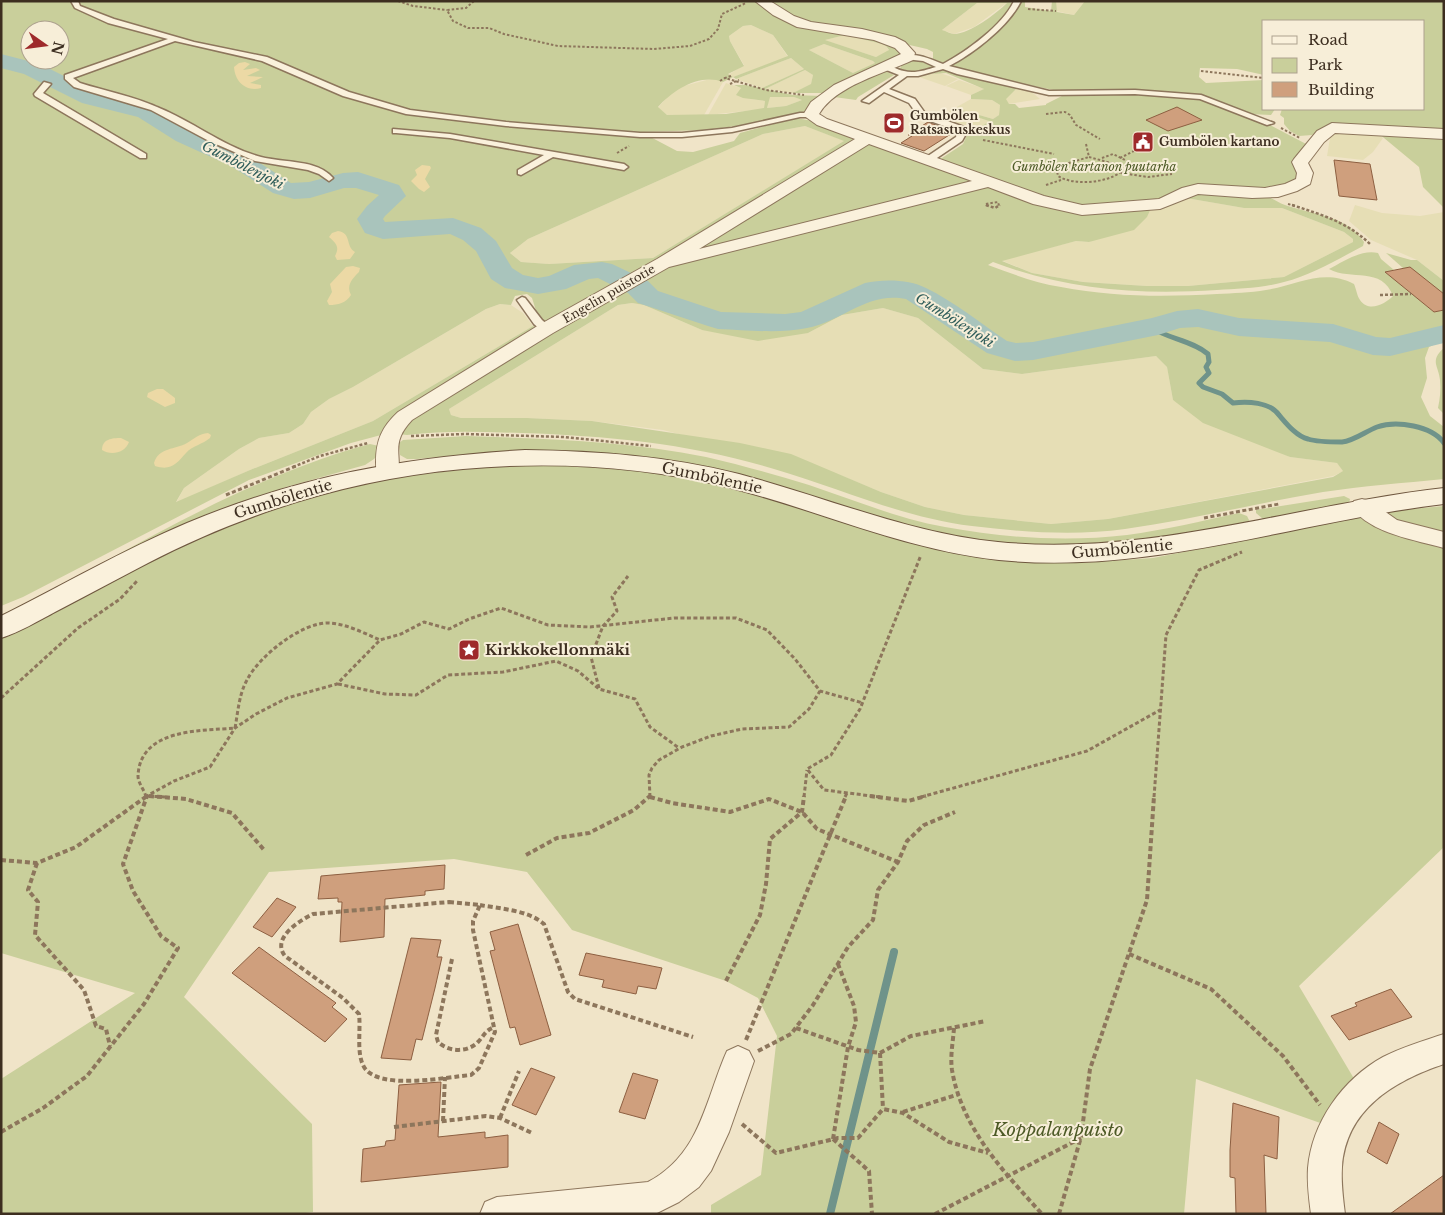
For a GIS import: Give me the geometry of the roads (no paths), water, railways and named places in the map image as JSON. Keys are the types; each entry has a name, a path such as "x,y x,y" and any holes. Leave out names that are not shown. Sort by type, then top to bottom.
{"main road":[{"name":"Gumbölentie","path":"1,628 136,558 222,518 306,489 387,472 448,463 521,458 584,459 660,466 711,476 778,493 867,523 927,539 1042,554 1097,554 1156,548 1362,506 1444,496"}],"street":[{"path":"756,2 788,19 811,26 856,33 898,44 905,48 908,53 908,57 828,94 813,108 811,116 867,139 1039,200 1082,210 1172,202 1186,191 1199,189 1270,194 1304,181 1305,173 1300,162 1311,152 1324,132 1332,128 1444,134"},
{"name":"Engelin puistotie","path":"387,472 388,439 391,429 405,416 867,139"},
{"path":"663,263 989,182"},
{"path":"1362,506 1389,525 1444,540"},
{"path":"1328,1214 1325,1185 1326,1161 1333,1137 1346,1108 1365,1089 1393,1068 1444,1049"},
{"path":"496,1214 650,1199 670,1189 690,1172 704,1150 738,1061"}],"lane":[{"path":"74,1 77,7 88,13 175,39 264,59 346,94 409,112 515,125 640,135 682,135 732,130 800,116 811,116"},
{"path":"887,67 905,74 934,71 944,67 976,47 1017,4"},
{"path":"175,39 68,77 77,85 154,108 212,139 258,159 310,168 322,172 329,178"},
{"path":"908,57 924,59 956,72 1049,93 1135,92 1201,97 1270,123"},
{"path":"866,101 905,74"},
{"path":"47,84 38,94 143,156"},
{"path":"883,89 912,101 922,115 961,129 964,132 959,139 928,160"},
{"path":"396,131 450,136 624,167"},
{"path":"521,172 552,154"},
{"path":"522,300 546,330"}],"waterway":[{"name":"Gumbölenjoki","path":"1,61 32,69 90,98 146,112 184,136 240,161 282,188 294,191 310,190 343,181 358,180 390,190 393,196 370,219 374,227 383,231 453,226 472,234 487,247 501,273 515,282 538,286 556,283 584,271 602,270 638,287 648,297 718,320 785,323 808,319 875,289 897,289 915,293 997,347 1015,352 1033,351 1158,326 1177,320 1198,318 1239,327 1333,333 1373,346 1390,347 1444,334"},
{"path":"1152,328 1195,346 1208,354 1209,362 1206,367 1209,373 1199,383 1203,387 1222,394 1233,403 1251,402 1270,407 1292,429 1304,437 1312,440 1342,442 1351,440 1377,427 1394,424 1414,426 1431,432 1444,443"},
{"path":"830,1214 894,952"}],"place":[{"name":"Gumbölen Ratsastuskeskus","path":"894,123"},
{"name":"Gumbölen kartano","path":"1143,142"},
{"name":"Kirkkokellonmäki","path":"469,650"}],"park label":[{"name":"Gumbölen kartanon puutarha","path":"1094,167"},
{"name":"Koppalanpuisto","path":"1058,1130"}]}
